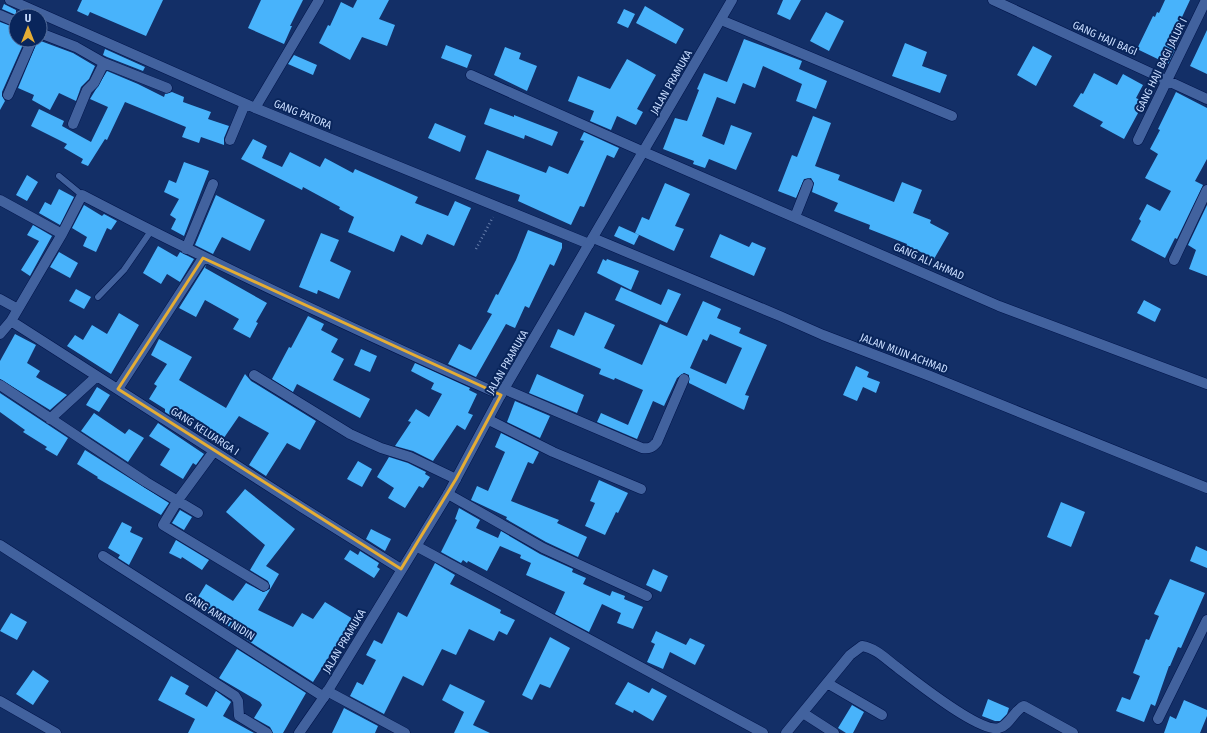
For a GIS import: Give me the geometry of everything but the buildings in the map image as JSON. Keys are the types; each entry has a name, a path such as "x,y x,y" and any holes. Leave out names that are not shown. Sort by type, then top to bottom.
{"street":[{"name":"GANG PATORA","path":"10,0 24,8"},
{"path":"255,108 319,0"},
{"name":"JALAN PRAMUKA","path":"299,733 326,694 448,494 502,392 732,0"},
{"name":"GANG HAJI BAGI","path":"993,0 1207,99"},
{"name":"GANG HAJI BAGI JALUR I","path":"1138,140 1166,79 1206,0"},
{"path":"721,20 952,116"},
{"name":"GANG PATORA","path":"48,21 104,42 245,104 497,207 591,241"},
{"path":"48,36 76,47 100,61 167,88"},
{"path":"73,124 87,90 94,83 104,42"},
{"path":"8,95 29,48"},
{"path":"128,71 134,55"},
{"name":"GANG ALI AHMAD","path":"471,75 644,152 999,306 1207,384"},
{"path":"230,140 245,104"},
{"path":"186,249 213,184"},
{"path":"795,217 808,184"},
{"path":"1174,260 1207,190"},
{"path":"0,334 18,310 82,196 203,258 361,333 642,448 649,449 657,442 684,379"},
{"path":"0,200 62,234"},
{"name":"JALAN MUIN ACHMAD","path":"591,241 1207,488"},
{"path":"118,389 203,258"},
{"path":"0,299 18,310"},
{"name":"GANG KELUARGA I","path":"11,321 402,569"},
{"path":"254,375 350,434 381,448 410,456 456,479"},
{"path":"50,419 98,376"},
{"path":"0,385 50,419 198,513"},
{"path":"488,420 553,452 641,489"},
{"path":"214,451 178,500 163,525 264,586"},
{"path":"448,494 543,548 647,596"},
{"path":"0,545 235,696 238,701 240,716 267,733"},
{"path":"416,546 763,733"},
{"name":"GANG AMAT NIDIN","path":"103,556 326,694 405,733"},
{"path":"1158,719 1207,620"},
{"path":"786,733 856,649 862,646 869,647 938,698 990,730 1000,728 1019,707 1024,706 1031,708 1073,733"},
{"path":"827,683 882,715"},
{"path":"0,701 42,730 56,733"},
{"path":"803,712 834,733"}],"lane":[{"path":"59,176 82,196"},
{"path":"98,298 124,270 152,231"}],"path":[{"path":"476,249 497,207"}],"highlighted area":[{"path":"203,258 501,395 456,479 401,569 118,389"}]}
